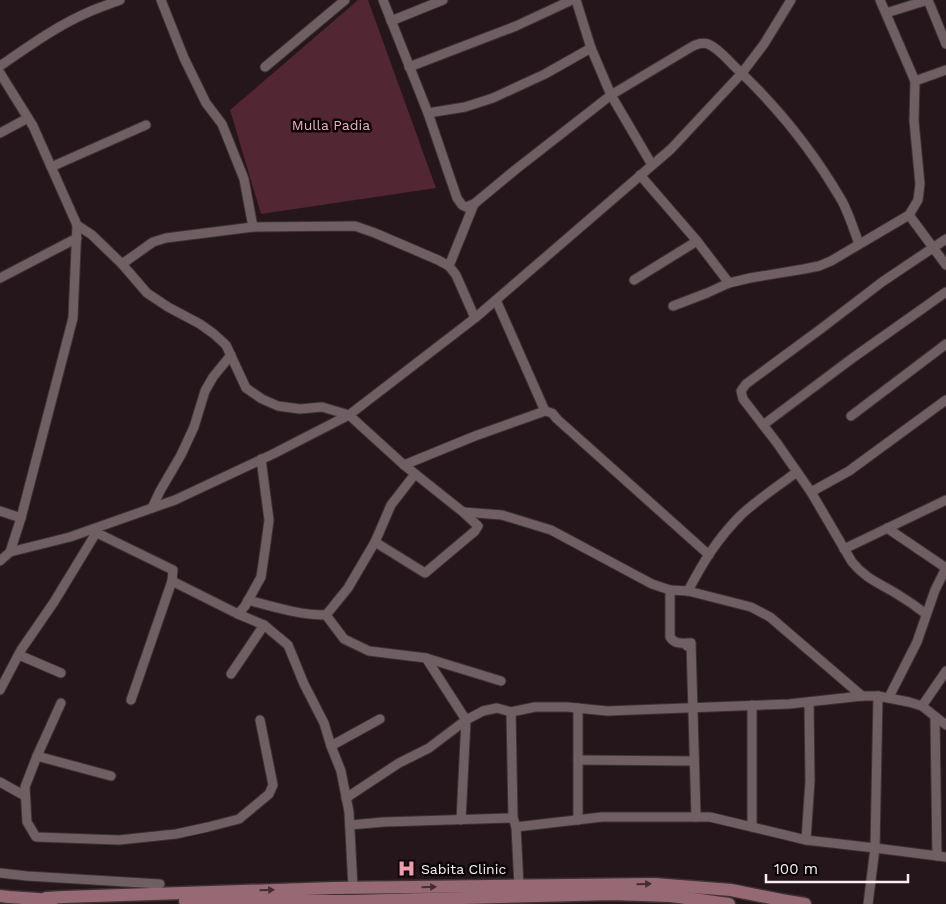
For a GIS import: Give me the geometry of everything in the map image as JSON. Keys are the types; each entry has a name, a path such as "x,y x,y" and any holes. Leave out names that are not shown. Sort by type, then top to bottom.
{"street":[{"path":"0,66 33,42 63,25 120,0"},
{"path":"161,0 184,58 206,103 222,124 244,178 253,227"},
{"path":"266,67 345,0"},
{"path":"383,0 428,114 457,198 462,205 466,207 474,204 611,95 693,46 706,43 714,47 742,73 794,130 843,203 859,244"},
{"path":"391,21 443,0"},
{"path":"409,68 486,38 572,0"},
{"path":"576,0 591,48 611,95 652,166"},
{"path":"10,552 93,531 175,500 349,415 475,318 652,166 691,129 742,73 764,44 791,0"},
{"path":"673,306 729,283 819,266 831,261 909,215 918,200 920,184 914,121 915,81 880,0"},
{"path":"886,13 928,0 946,44"},
{"path":"428,114 465,107 493,98 545,74 591,48"},
{"path":"915,81 946,70"},
{"path":"0,73 33,126 77,225 73,318 21,518 10,552 0,562"},
{"path":"0,133 28,118"},
{"path":"52,167 146,125"},
{"path":"640,175 729,283"},
{"path":"449,266 474,204"},
{"path":"909,215 946,265"},
{"path":"77,225 92,235 122,264 147,293 200,324 226,345 246,388 262,399 278,406 300,409 322,407 349,415 404,465 478,526 475,531 426,573 375,542"},
{"path":"122,264 154,242 166,238 253,227 355,226 449,266 456,275 475,318"},
{"path":"0,278 77,238"},
{"path":"926,614 859,572 811,492 743,400 741,391 746,384 882,282 946,239"},
{"path":"634,280 697,242"},
{"path":"763,425 854,357 946,292"},
{"path":"496,300 545,411"},
{"path":"851,416 946,344"},
{"path":"152,508 194,427 205,391 213,377 231,355"},
{"path":"811,492 848,471 946,400"},
{"path":"404,465 475,436 545,411 552,413 709,555"},
{"path":"238,614 245,606 260,577 269,520 261,459"},
{"path":"688,591 702,564 724,534 743,514 797,472"},
{"path":"326,615 348,588 375,542 391,505 415,474"},
{"path":"844,549 946,500"},
{"path":"0,511 21,518"},
{"path":"463,512 502,515 551,530 652,584 670,590 688,591 751,607 770,616 862,696"},
{"path":"887,528 946,568 935,590 917,642 889,697"},
{"path":"93,531 173,570 172,581 132,700"},
{"path":"0,690 93,531"},
{"path":"172,581 264,625 288,645 304,684 324,723 341,771 349,812 353,888"},
{"path":"670,590 670,637 673,641 689,644 696,817"},
{"path":"248,600 280,609 312,615 326,615"},
{"path":"326,615 344,639 370,651 426,658 501,681"},
{"path":"231,674 264,625"},
{"path":"19,655 61,672"},
{"path":"426,658 466,720 461,820"},
{"path":"922,706 946,671"},
{"path":"868,904 875,848 878,696"},
{"path":"346,798 400,763 429,748 466,720 483,711 497,708 511,712 535,707 606,711 789,704 878,696 922,706 946,725"},
{"path":"806,840 810,781 809,702"},
{"path":"61,703 25,787 27,822 36,837 119,840 176,834 239,819 270,794 273,785 260,720"},
{"path":"752,705 752,827"},
{"path":"578,708 578,820"},
{"path":"511,712 514,822 519,886"},
{"path":"350,825 461,820 514,822 578,820 602,817 710,817 806,840 941,857 935,718"},
{"path":"331,746 380,719"},
{"path":"37,756 111,776"},
{"path":"578,760 694,761"},
{"path":"0,782 25,796"},
{"path":"0,873 160,884"},
{"path":"44,900 46,898 64,896 353,888 654,884 731,890 805,904"},
{"path":"0,896 44,900 352,901 614,894 671,896 729,904"}],"green space":[{"name":"Mulla Padia","path":"358,0 368,0 436,188 261,214 230,110"}],"place":[{"name":"Sabita Clinic","path":"407,869"}]}
